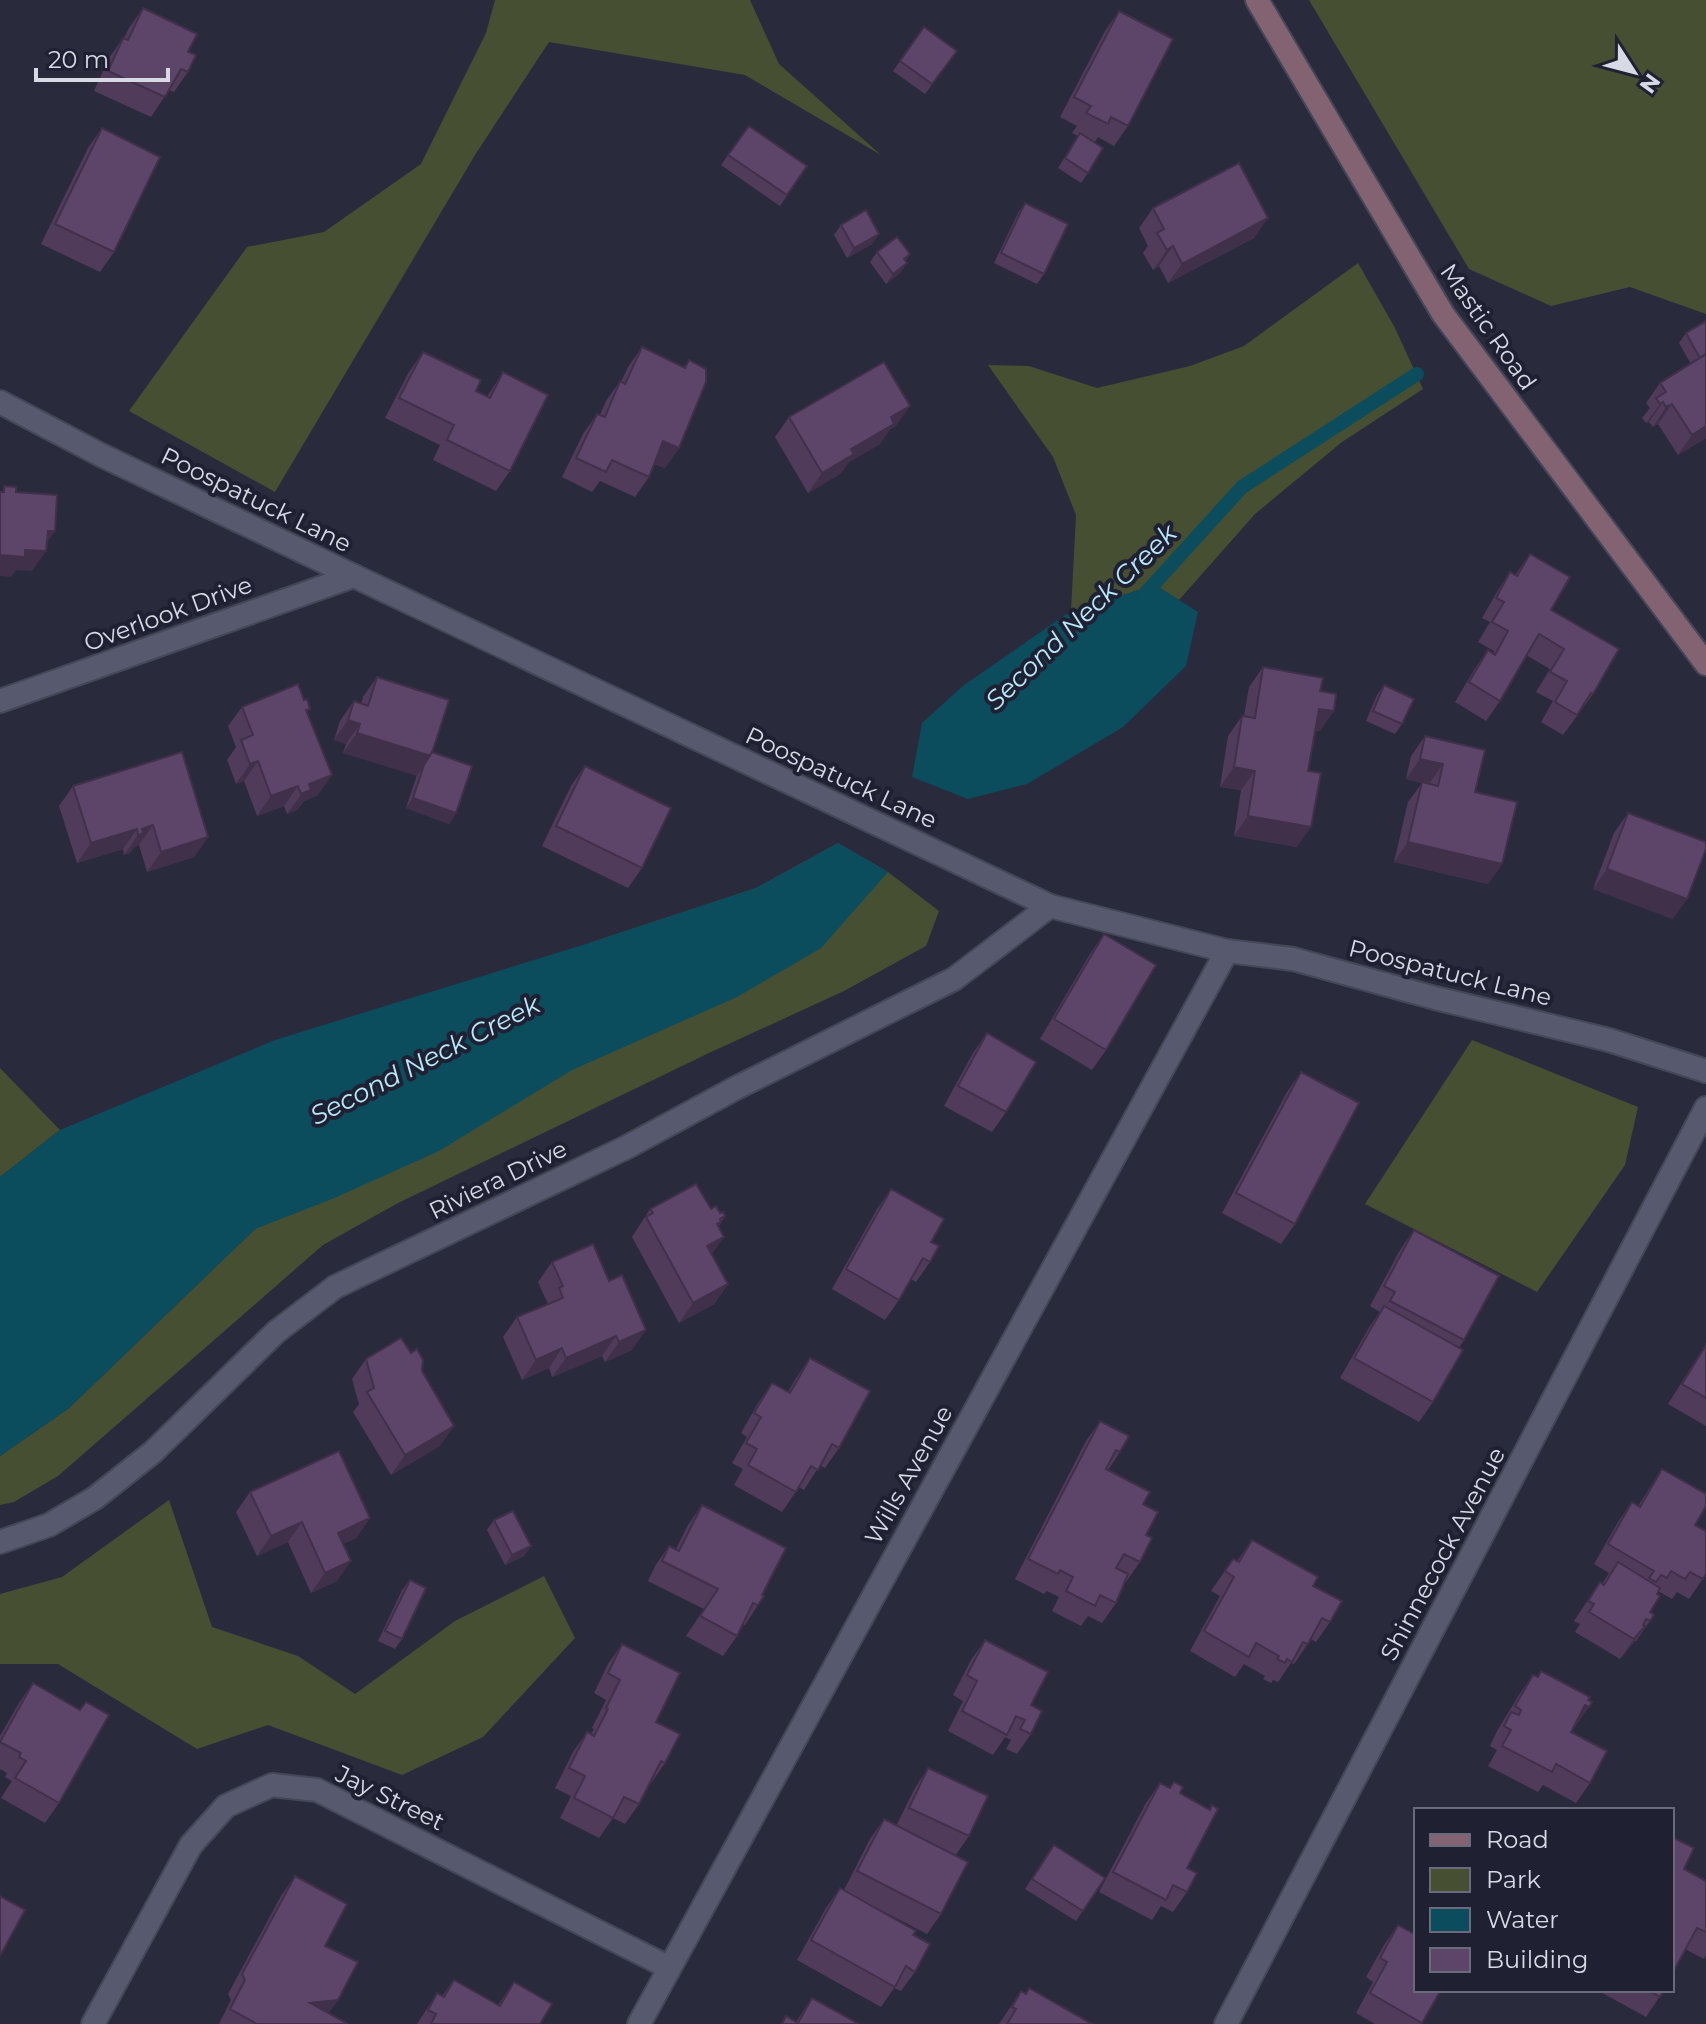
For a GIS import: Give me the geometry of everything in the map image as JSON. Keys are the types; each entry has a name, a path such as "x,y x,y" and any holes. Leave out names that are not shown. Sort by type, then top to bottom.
{"main road":[{"name":"Mastic Road","path":"1257,0 1443,314 1706,664"}],"street":[{"name":"Poospatuck Lane","path":"0,402 101,455 1050,906 1227,951 1293,959 1435,998 1609,1040 1706,1071"},
{"name":"Overlook Drive","path":"0,701 354,576"},
{"name":"Riviera Drive","path":"0,1542 49,1525 95,1498 153,1452 276,1332 335,1287 627,1147 736,1088 954,979 1050,906"},
{"name":"Wills Avenue","path":"639,2024 1227,951"},
{"name":"Shinnecock Avenue","path":"1226,2024 1706,1108"},
{"name":"Jay Street","path":"93,2024 191,1845 226,1806 272,1785 317,1790 668,1967"}],"green space":[{"path":"495,0 750,0 779,64 881,155 745,75 549,42 475,155 275,492 129,411 247,247 324,232 421,164 486,33"},
{"path":"1309,0 1706,0 1706,314 1630,287 1551,306 1469,269"},
{"path":"1358,263 1395,328 1423,389 1342,442 1255,514 1179,600 1155,585 1071,611 1076,515 1053,457 988,365 1029,366 1097,388 1190,366 1244,346"},
{"path":"838,843 888,872 939,911 926,946 844,991 398,1203 323,1245 58,1476 14,1502 0,1505 0,1456 69,1408 255,1229 589,943 756,888"},
{"path":"1472,1040 1638,1107 1625,1165 1537,1292 1365,1204"},
{"path":"0,1068 60,1130 0,1177"},
{"path":"169,1500 212,1627 298,1656 355,1694 455,1621 544,1576 575,1638 483,1737 402,1775 268,1725 197,1749 58,1664 0,1664 0,1594 62,1577"}],"water":[{"path":"1155,585 1198,612 1186,666 1123,727 1027,784 968,799 912,777 922,723 964,685 1071,611"},
{"path":"838,843 888,872 821,948 737,997 572,1070 439,1151 332,1199 255,1229 69,1408 0,1456 0,1177 60,1130 275,1040 756,888"}],"building":[{"path":"143,8 197,34 188,52 196,55 188,72 181,69 165,97 108,71 123,38 128,40"},
{"path":"1119,11 1173,39 1128,126 1111,117 1108,124 1086,113 1091,106 1074,97"},
{"path":"924,27 957,51 932,84 900,61"},
{"path":"749,126 807,166 787,195 728,155"},
{"path":"102,128 160,157 114,252 55,224"},
{"path":"1080,133 1103,148 1088,173 1065,158"},
{"path":"1239,163 1268,218 1182,264 1173,246 1167,250 1157,233 1164,229 1153,208"},
{"path":"1025,203 1068,224 1044,274 1001,253"},
{"path":"866,210 879,234 854,248 841,225"},
{"path":"897,237 910,254 904,259 907,263 893,274 877,252"},
{"path":"1706,321 1706,354 1700,358 1686,333"},
{"path":"642,347 685,368 689,360 706,369 706,382 679,448 663,441 649,477 612,460 606,472 576,458 597,414 605,417 620,381 625,384"},
{"path":"423,352 481,380 476,391 490,398 503,372 548,395 510,471 447,440 454,425 399,398"},
{"path":"1706,354 1706,426 1692,435 1672,404 1666,407 1656,398 1666,392 1660,383"},
{"path":"884,362 910,406 891,417 894,424 851,449 854,454 822,473 789,417"},
{"path":"4,486 16,487 16,492 57,495 55,531 48,531 46,551 25,550 25,557 0,555 0,492 4,492"},
{"path":"1530,554 1570,577 1551,610 1619,649 1577,715 1555,702 1567,681 1550,672 1564,649 1539,634 1500,701 1469,682 1488,650 1495,655 1508,631 1492,622 1504,602 1496,598 1510,572 1517,576"},
{"path":"1263,667 1323,678 1320,691 1336,694 1334,711 1319,709 1308,771 1321,773 1311,827 1248,816 1255,771 1234,767 1242,716 1255,718"},
{"path":"377,677 449,700 431,756 357,733 360,724 348,720 354,701 368,706"},
{"path":"298,684 304,700 307,699 310,709 306,710 332,775 309,784 311,790 301,794 298,786 271,796 258,761 250,764 241,740 253,735 242,707"},
{"path":"1384,685 1414,699 1402,724 1373,711"},
{"path":"1425,736 1485,750 1475,792 1517,802 1502,864 1408,842 1422,782 1438,786 1443,764 1420,759"},
{"path":"182,752 208,837 161,852 153,825 142,829 144,833 138,835 137,829 91,843 73,786"},
{"path":"432,752 472,766 456,813 413,798 424,765"},
{"path":"585,766 671,808 642,868 556,826"},
{"path":"1628,813 1706,842 1687,899 1607,869"},
{"path":"1104,934 1156,965 1106,1050 1054,1019"},
{"path":"987,1033 1036,1062 1006,1112 958,1086"},
{"path":"1301,1072 1359,1103 1295,1224 1236,1193"},
{"path":"696,1184 711,1209 716,1206 725,1216 717,1224 724,1237 707,1246 728,1284 693,1303 646,1217 653,1213 650,1209"},
{"path":"891,1189 944,1219 931,1242 939,1246 930,1262 923,1258 899,1300 846,1269"},
{"path":"1414,1230 1499,1276 1464,1340 1390,1301 1395,1292 1384,1286"},
{"path":"593,1244 609,1281 622,1275 646,1330 619,1342 616,1336 566,1358 562,1348 536,1360 517,1317 563,1298 559,1288 563,1286 552,1262"},
{"path":"1384,1306 1463,1350 1433,1402 1354,1358"},
{"path":"401,1338 411,1353 417,1349 423,1360 422,1371 454,1426 405,1455 367,1392 374,1388 366,1359"},
{"path":"1706,1345 1706,1398 1682,1384"},
{"path":"810,1358 870,1391 839,1448 832,1444 818,1470 811,1466 796,1492 748,1465 757,1449 746,1443 761,1417 754,1413 772,1383 790,1393"},
{"path":"1100,1421 1129,1436 1120,1452 1116,1450 1106,1469 1150,1492 1143,1504 1158,1512 1146,1535 1152,1538 1140,1562 1124,1554 1116,1568 1128,1574 1116,1603 1100,1595 1095,1606 1066,1591 1073,1577 1060,1570 1058,1574 1028,1559"},
{"path":"339,1451 370,1518 338,1533 351,1561 325,1573 302,1522 271,1536 250,1492"},
{"path":"1662,1469 1706,1494 1706,1506 1695,1525 1706,1531 1706,1574 1703,1579 1690,1572 1685,1579 1671,1571 1667,1578 1661,1575 1656,1582 1649,1578 1654,1571 1608,1544 1632,1502 1640,1507"},
{"path":"702,1505 786,1548 764,1596 758,1605 753,1603 737,1636 700,1616 718,1589 662,1561 669,1546 679,1551"},
{"path":"513,1511 531,1546 512,1555 494,1520"},
{"path":"1252,1540 1318,1577 1313,1586 1342,1601 1330,1622 1322,1618 1308,1644 1303,1642 1292,1662 1277,1659 1279,1656 1256,1643 1249,1657 1204,1631 1234,1577 1225,1571 1233,1559 1239,1562"},
{"path":"1618,1562 1660,1588 1657,1594 1660,1596 1650,1612 1654,1615 1650,1621 1646,1619 1645,1626 1634,1639 1589,1612 1594,1604 1588,1601 1600,1582 1604,1585"},
{"path":"410,1580 426,1588 402,1639 385,1631"},
{"path":"985,1640 1048,1672 1031,1705 1042,1711 1031,1734 1020,1729 1025,1720 1016,1716 1007,1735 962,1711 977,1681 967,1675"},
{"path":"622,1644 680,1673 656,1722 680,1734 665,1763 661,1761 639,1804 624,1797 613,1818 574,1798 585,1776 569,1768 587,1732 594,1736 608,1709 620,1680 608,1673"},
{"path":"1541,1671 1590,1697 1588,1700 1592,1702 1589,1707 1585,1705 1571,1732 1607,1751 1590,1783 1556,1764 1552,1772 1502,1746 1511,1730 1504,1726 1511,1712 1519,1715 1521,1710 1515,1706 1533,1675 1538,1677"},
{"path":"33,1683 80,1710 86,1702 109,1715 59,1803 15,1778 26,1761 19,1757 21,1753 0,1742"},
{"path":"928,1768 988,1796 969,1836 909,1808"},
{"path":"1174,1782 1183,1787 1180,1793 1210,1810 1212,1805 1218,1809 1187,1868 1197,1873 1187,1892 1173,1885 1166,1900 1113,1872 1160,1783 1170,1788"},
{"path":"884,1819 968,1862 941,1914 857,1871"},
{"path":"1674,1838 1694,1848 1684,1869 1706,1881 1706,1932 1697,1928 1674,1970"},
{"path":"1054,1845 1105,1878 1083,1911 1032,1879"},
{"path":"295,1876 347,1904 325,1946 358,1962 338,2000 310,2003 348,2024 257,2024 230,2009 245,1980 242,1974"},
{"path":"840,1888 916,1931 913,1935 930,1944 915,1972 906,1966 895,1987 811,1940"},
{"path":"0,1896 25,1910 0,1956"},
{"path":"1398,1925 1414,1934 1414,1992 1440,1992 1422,2023 1370,1993 1387,1962 1380,1958"},
{"path":"454,1980 500,2006 514,1982 552,2004 540,2024 431,2024 436,2014 428,2010 437,1993 444,1997"},
{"path":"1029,1988 1092,2024 1007,2024 1016,2009 1012,2007 1021,1991 1026,1994"},
{"path":"812,1998 859,2024 782,2024 786,2016 798,2023"}],"waterway":[{"name":"Second Neck Creek","path":"1143,596 1242,487 1417,374"}]}
